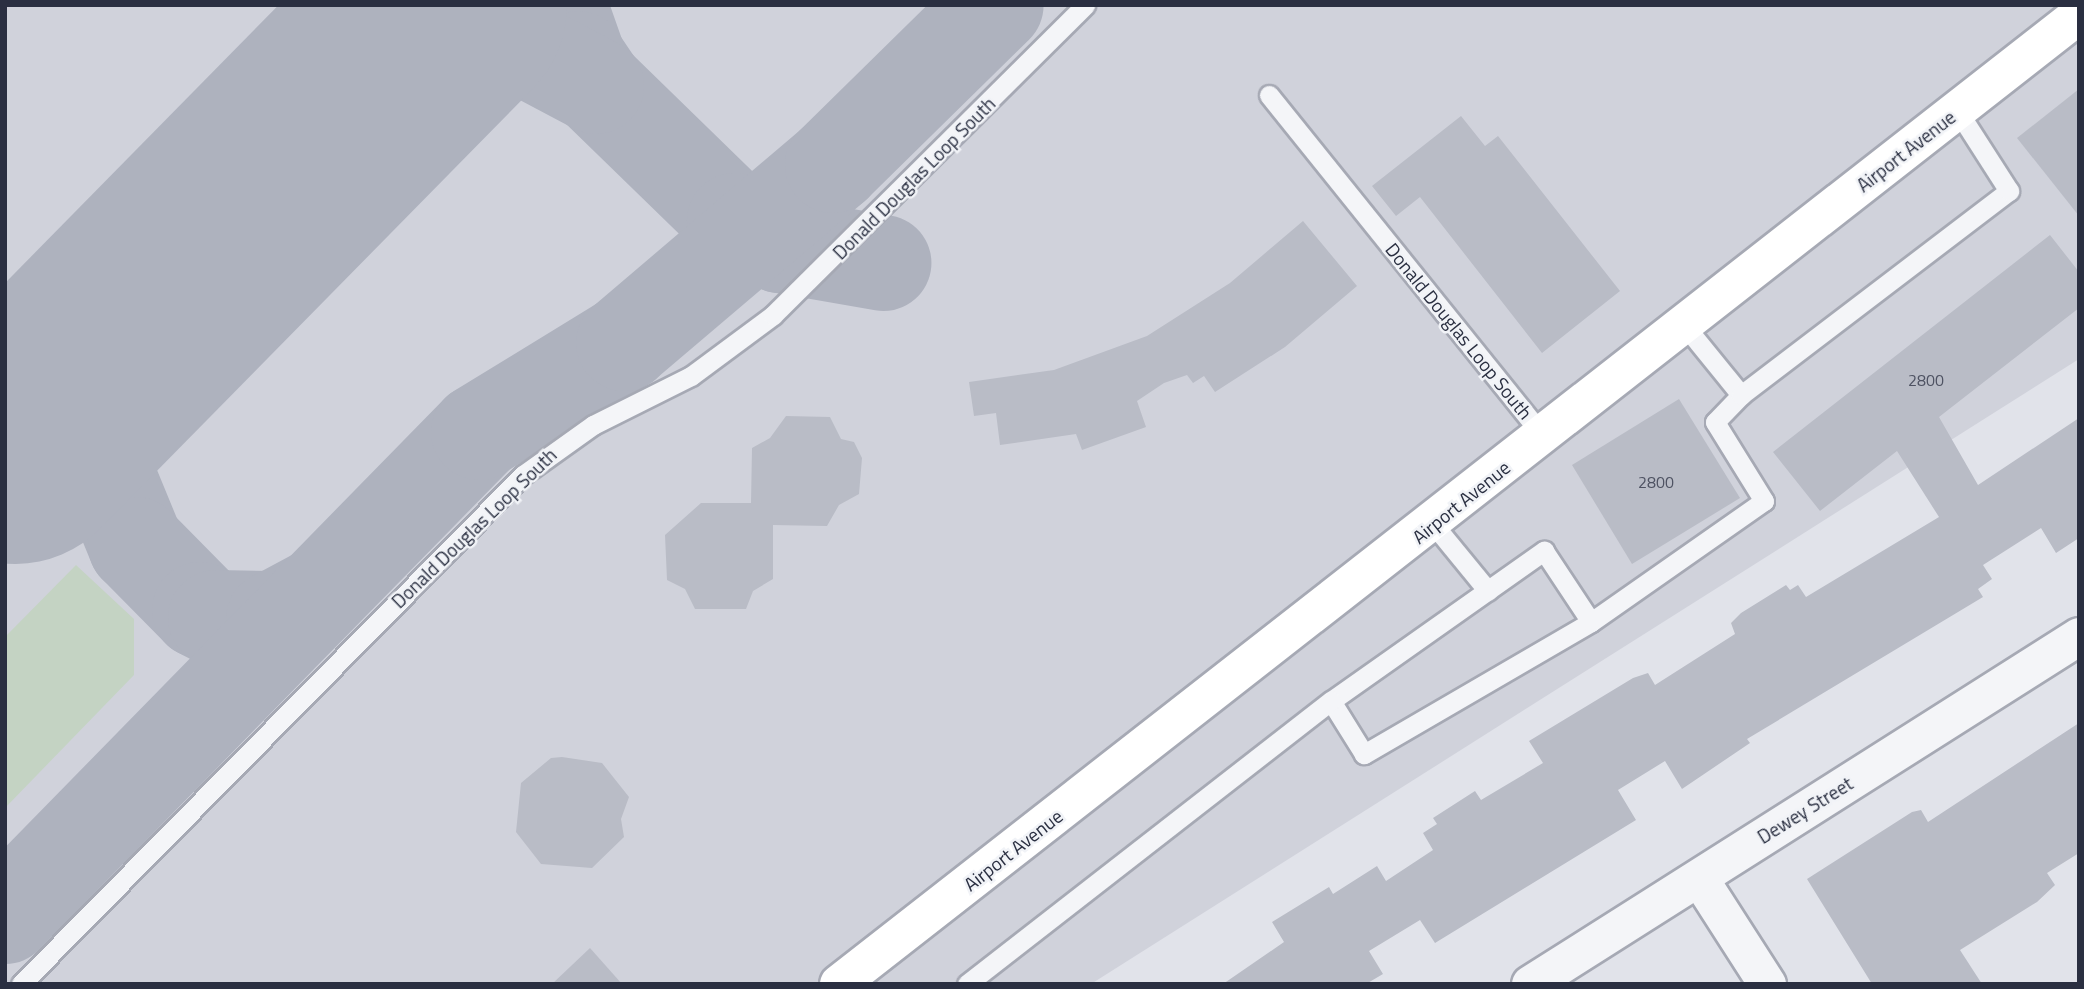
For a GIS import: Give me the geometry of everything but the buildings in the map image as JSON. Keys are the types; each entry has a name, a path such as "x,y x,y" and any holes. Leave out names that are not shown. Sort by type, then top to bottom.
{"street":[{"name":"Airport Avenue","path":"839,984 1434,525 2079,15"},
{"name":"Dewey Street","path":"1530,984 2079,636"},
{"path":"1699,878 1767,984"}],"lane":[{"name":"Donald Douglas Loop South","path":"21,984 523,475 593,425 691,376 773,315 1085,5"},
{"name":"Donald Douglas Loop South","path":"1269,95 1544,436"},
{"path":"1331,701 1364,754 1591,622 1764,501 1715,422 1741,395 2009,191 1957,110"},
{"path":"1685,326 1741,395"},
{"path":"1434,525 1488,591"},
{"path":"967,984 1331,701 1544,551 1591,622"}],"shaded area":[{"path":"5,5 2079,5 2079,359 1091,984 5,984"}],"green space":[{"path":"76,565 134,619 134,675 5,808 5,637"}],"taxiway":[{"path":"559,5 578,59 596,86 735,221 780,245 883,263"},
{"path":"5,916 479,432 624,343 833,165 996,5"},
{"path":"348,106 399,70 459,47 528,50 596,86"},
{"path":"5,349 64,345 134,323"},
{"path":"108,349 101,380 108,477 136,545 200,610 216,618 274,619 317,596"}],"runway":[{"path":"15,444 447,5"}]}
